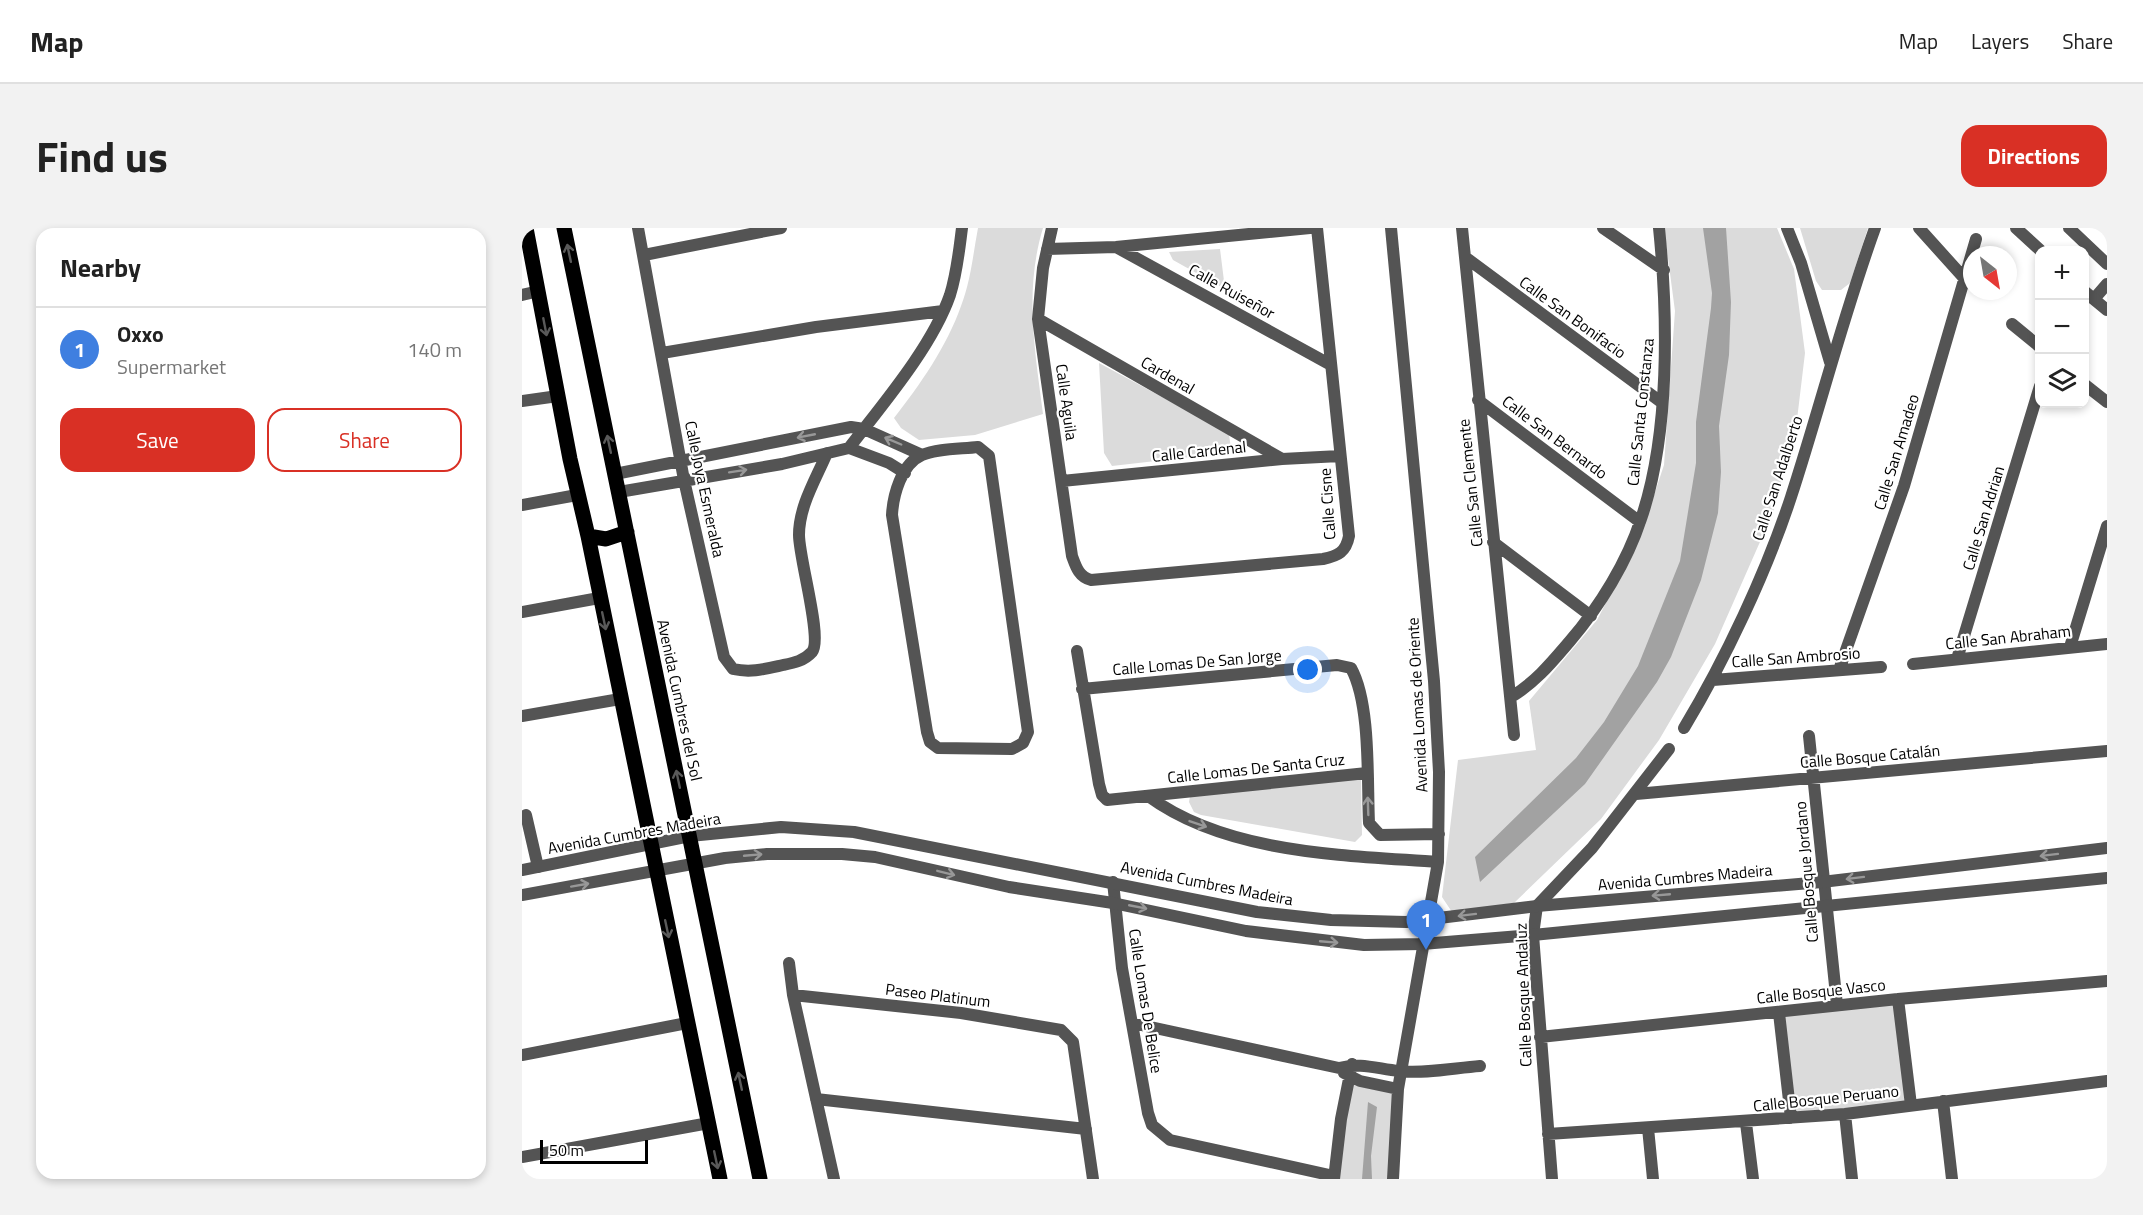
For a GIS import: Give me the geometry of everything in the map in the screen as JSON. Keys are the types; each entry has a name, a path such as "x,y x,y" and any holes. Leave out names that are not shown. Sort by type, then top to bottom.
{"main road":[{"path":"526,228 577,495 588,536 720,1179"},
{"name":"Avenida Cumbres del Sol","path":"564,228 760,1179"},
{"path":"588,536 606,538 627,532"}],"street":[{"name":"Calle Joya Esmeralda","path":"638,228 684,480 724,657 733,669 748,672 800,661 813,651 817,636 802,563 799,536 806,502 827,453"},
{"path":"644,255 781,228"},
{"path":"849,448 883,407 943,311 956,276 962,228"},
{"name":"Calle Aguila","path":"1052,228 1038,319 1072,556 1077,569 1085,578"},
{"path":"1047,249 1116,247 1310,228"},
{"name":"Calle Cisne","path":"1085,578 1335,557 1343,551 1349,536 1317,228"},
{"name":"Avenida Lomas de Oriente","path":"1391,228 1434,681 1439,834 1438,862 1398,1089 1393,1179"},
{"name":"Calle San Clemente","path":"1462,228 1492,542 1514,735"},
{"path":"1603,228 1664,270"},
{"name":"Calle Santa Constanza","path":"1511,697 1543,673 1591,616 1616,572 1640,522 1650,487 1665,354 1664,270 1659,228"},
{"path":"1787,228 1801,263 1830,362"},
{"name":"Calle San Adalberto","path":"1684,728 1713,680 1775,540 1830,362 1875,228"},
{"path":"1919,228 1963,277"},
{"path":"2016,228 2036,246"},
{"path":"2068,228 2107,264"},
{"name":"Calle San Amadeo","path":"1974,246 1976,239"},
{"name":"Calle Ruiseñor","path":"1116,247 1331,365"},
{"name":"Calle San Bonifacio","path":"1465,257 1661,402"},
{"name":"Calle San Amadeo","path":"1839,670 1904,486 1963,281"},
{"path":"2107,284 2089,295 2107,310"},
{"path":"522,295 539,291"},
{"path":"662,353 816,327 943,311"},
{"name":"Cardenal","path":"1038,319 1282,459"},
{"path":"2012,324 2035,343"},
{"path":"2089,387 2107,402"},
{"path":"522,401 558,396"},
{"name":"Calle San Bernardo","path":"1478,400 1640,522"},
{"name":"Calle San Adrian","path":"1957,659 2035,402"},
{"path":"615,474 851,427 864,429 922,455 978,447 989,456 1028,732 1023,743 1012,749 938,748 930,742 892,515 896,488 905,473 922,455"},
{"path":"618,492 783,464 849,448 889,463 905,473"},
{"name":"Calle Cardenal","path":"1062,481 1282,459 1340,456"},
{"path":"522,505 577,495"},
{"path":"2070,647 2107,526"},
{"path":"1492,542 1591,616"},
{"path":"522,612 599,598"},
{"name":"Calle San Abraham","path":"1913,664 2107,644"},
{"path":"1077,651 1082,689"},
{"name":"Calle Lomas De San Jorge","path":"1082,689 1336,665 1351,668 1357,678 1363,705 1367,773"},
{"name":"Calle San Ambrosio","path":"1713,680 1881,667"},
{"name":"Calle Lomas De Santa Cruz","path":"1082,689 1099,784 1102,795 1107,800 1367,773"},
{"path":"522,716 620,699"},
{"name":"Calle Bosque Jordano","path":"1809,736 1822,882 1837,1005"},
{"name":"Calle Bosque Andaluz","path":"1552,1179 1539,1037 1533,935 1537,906 1592,848 1669,749"},
{"name":"Calle Bosque Catalán","path":"1636,794 2107,751"},
{"path":"1367,773 1369,823 1380,835 1439,834"},
{"name":"Calle Lomas De Santa Cruz","path":"1148,796 1172,813 1248,840 1365,858 1438,862"},
{"path":"526,815 538,867"},
{"name":"Avenida Cumbres Madeira","path":"522,870 690,836 781,827 854,832 1257,912 1331,920 1427,920 1537,906 1822,882 2107,848"},
{"path":"522,895 695,863 767,854 875,857 1009,887 1113,903 1246,931 1364,945 1422,944 1533,935 1825,908 2107,878"},
{"name":"Calle Lomas De Belice","path":"1113,882 1113,903 1132,1023 1152,1125 1170,1140 1334,1177"},
{"path":"789,963 793,995 834,1179"},
{"name":"Calle Bosque Vasco","path":"1539,1037 1837,1005 2107,981"},
{"name":"Paseo Platinum","path":"793,995 961,1013 1061,1030 1073,1042 1086,1128"},
{"path":"1898,999 1911,1105"},
{"path":"1779,1013 1791,1118"},
{"path":"522,1054 687,1023"},
{"path":"1132,1023 1339,1068 1352,1064 1401,1072 1480,1066"},
{"path":"1334,1177 1341,1119 1352,1064"},
{"path":"1339,1068 1349,1078 1398,1089"},
{"name":"Calle Bosque Peruano","path":"1548,1134 1746,1123 1845,1114 2107,1081"},
{"path":"816,1099 1086,1128 1093,1179"},
{"path":"1943,1101 1952,1179"},
{"path":"1845,1114 1852,1179"},
{"path":"522,1157 708,1123"},
{"path":"1746,1123 1752,1179"},
{"path":"1648,1128 1653,1179"}],"shaded area":[{"path":"978,228 1043,228 1034,274 1033,321 1043,414 975,435 919,440 901,428 894,418 932,365 955,321 967,286"},
{"path":"1664,228 1777,228 1794,269 1805,353 1796,428 1774,510 1715,644 1659,740 1601,819 1514,903 1452,912 1442,897 1458,760 1536,750 1529,701 1597,620 1639,540 1664,465 1675,311"},
{"path":"1703,228 1726,228 1731,302 1729,355 1719,426 1721,472 1718,513 1701,580 1671,657 1657,682 1585,784 1480,882 1475,857 1576,758 1604,722 1638,666 1680,561 1696,463 1696,422 1711,308 1712,293"},
{"path":"1800,228 1868,228 1850,283 1841,290 1822,290 1816,281"},
{"path":"1220,249 1225,289 1173,260 1169,252"},
{"path":"1099,363 1225,431 1229,435 1231,448 1217,454 1112,466 1104,453"},
{"path":"1361,779 1362,835 1355,842 1201,815 1194,812 1189,802 1191,791"},
{"path":"1898,999 1911,1105 1791,1118 1779,1013"},
{"path":"1349,1078 1398,1089 1393,1179 1334,1179"},
{"path":"1368,1102 1377,1107 1371,1156 1372,1179 1362,1179"}],"place":[{"name":"Oxxo","path":"1426,950"}]}
